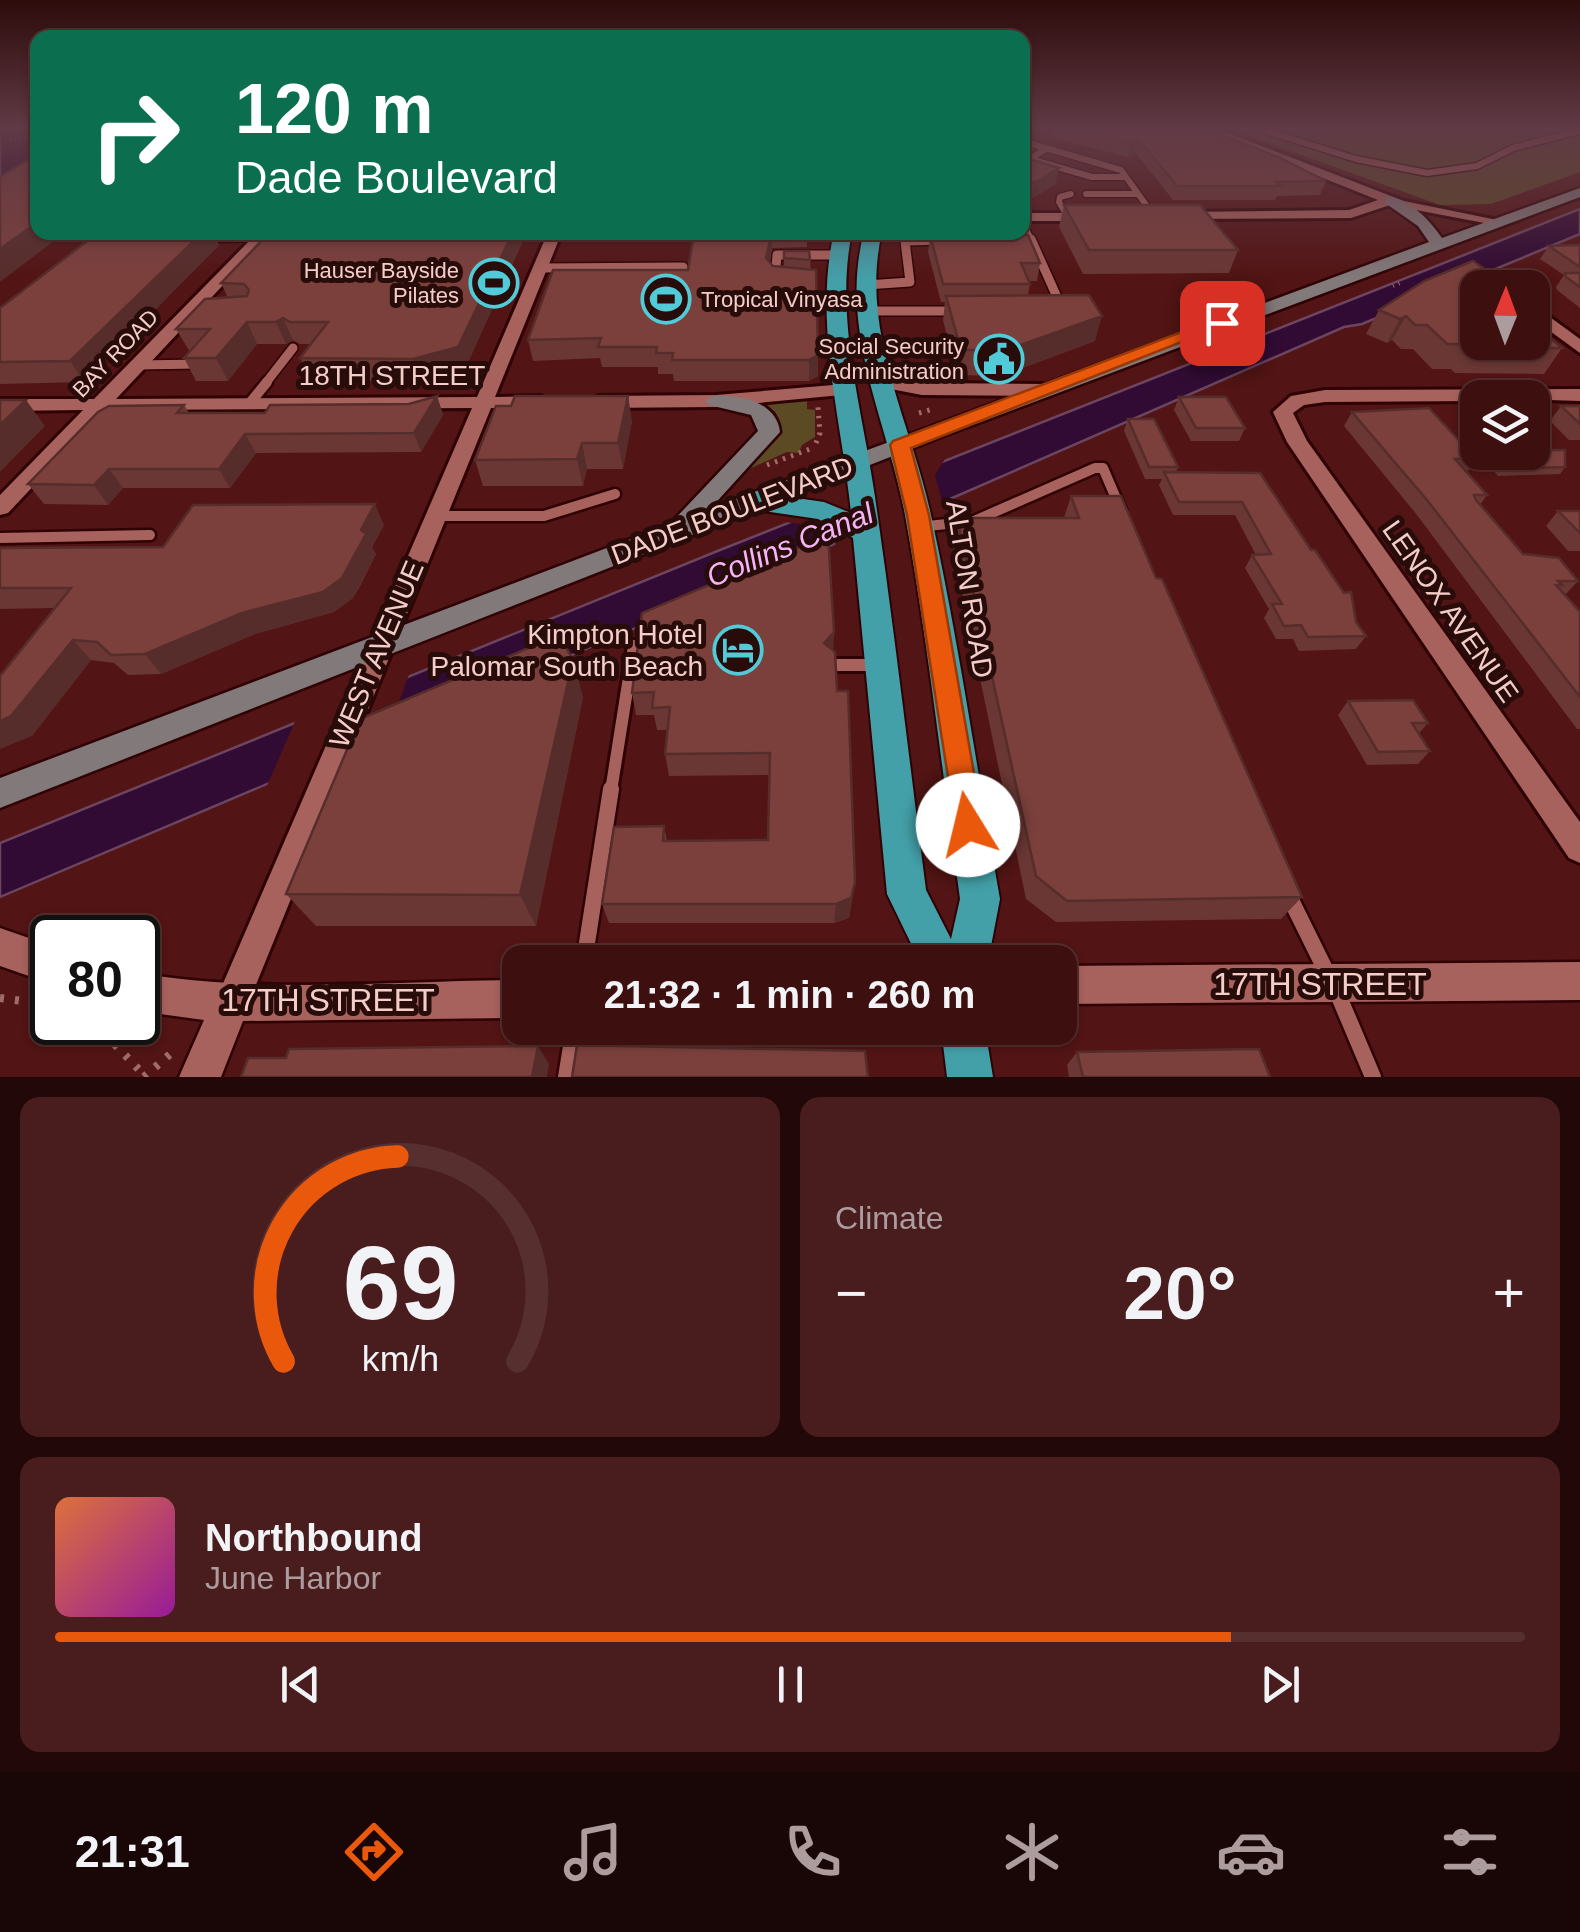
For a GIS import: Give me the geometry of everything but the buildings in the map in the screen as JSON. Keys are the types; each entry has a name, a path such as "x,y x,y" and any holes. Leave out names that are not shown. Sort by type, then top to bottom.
{"highway":[{"path":"840,240 828,281 867,535 906,894 932,945"},
{"name":"ALTON ROAD","path":"870,240 864,285 868,311 881,382 918,521 980,899 971,945"},
{"path":"756,501 809,507 867,535"},
{"path":"966,1045 970,1077"}],"main road":[{"name":"DADE BOULEVARD","path":"0,793 1043,390 1580,192"},
{"path":"1390,200 1424,223 1438,244"},
{"path":"675,532 769,432 769,420 761,411 716,401"}],"street":[{"path":"1334,178 1390,200 1500,222"},
{"path":"1136,216 1351,214 1390,200"},
{"path":"1030,219 1102,216"},
{"name":"BAY ROAD","path":"0,508 258,240"},
{"name":"WEST AVENUE","path":"200,1077 552,240"},
{"path":"1552,325 1580,348"},
{"path":"881,382 922,389 1043,390"},
{"name":"18TH STREET","path":"0,405 716,401 844,390"},
{"name":"LENOX AVENUE","path":"1580,395 1325,396 1286,406 1282,412 1297,442 1580,848"},
{"path":"0,947 30,957"},
{"name":"17TH STREET","path":"1077,985 1580,982"},
{"name":"17TH STREET","path":"160,996 232,1002 502,999"}],"lane":[{"path":"1127,178 1154,216"},
{"path":"1068,217 1058,202 1060,197 1070,194"},
{"path":"1086,194 1138,194"},
{"path":"1030,236 1058,296 1054,306 1041,310"},
{"path":"864,285 910,282 905,241 947,240"},
{"path":"782,281 775,278 778,256 835,255"},
{"path":"540,268 682,267"},
{"path":"868,311 970,310"},
{"path":"188,314 207,314"},
{"path":"249,404 293,348"},
{"path":"1559,348 1580,348"},
{"path":"138,364 199,364"},
{"path":"918,521 974,522 1102,468 1126,522"},
{"path":"434,516 544,516 615,494"},
{"path":"0,538 150,535"},
{"path":"587,945 634,646"},
{"path":"833,665 881,665"},
{"path":"1280,876 1373,1077"},
{"path":"566,1077 571,1045"}],"path":[{"path":"1393,286 1400,282"},
{"path":"756,469 810,450 818,443 818,406 811,402"},
{"path":"0,998 30,1004"},
{"path":"116,1045 145,1075"}],"shaded area":[{"path":"1366,178 1563,178 1491,204 1440,205"},
{"path":"807,401 807,409 815,410 815,437 802,445 799,453 787,452 740,473 780,432 776,413 764,402"}],"water":[{"path":"0,178 21,178 0,192"},
{"name":"Collins Canal","path":"1580,209 1580,234 1493,270 1460,270 1460,284 1362,324 1344,327 943,502 834,544 0,897 0,843 720,550"}],"pier":[{"path":"945,459 935,475 943,504 835,548 836,538 828,528 785,522"},
{"path":"410,672 386,737 266,788 296,719"}],"place":[{"name":"Hauser Bayside Pilates","path":"494,283"},
{"name":"Tropical Vinyasa","path":"666,299"},
{"name":"Social Security Administration","path":"999,359"},
{"name":"Kimpton Hotel Palomar South Beach","path":"738,650"}],"route":[{"path":"968,825 918,515 900,445 1222,323"}]}
